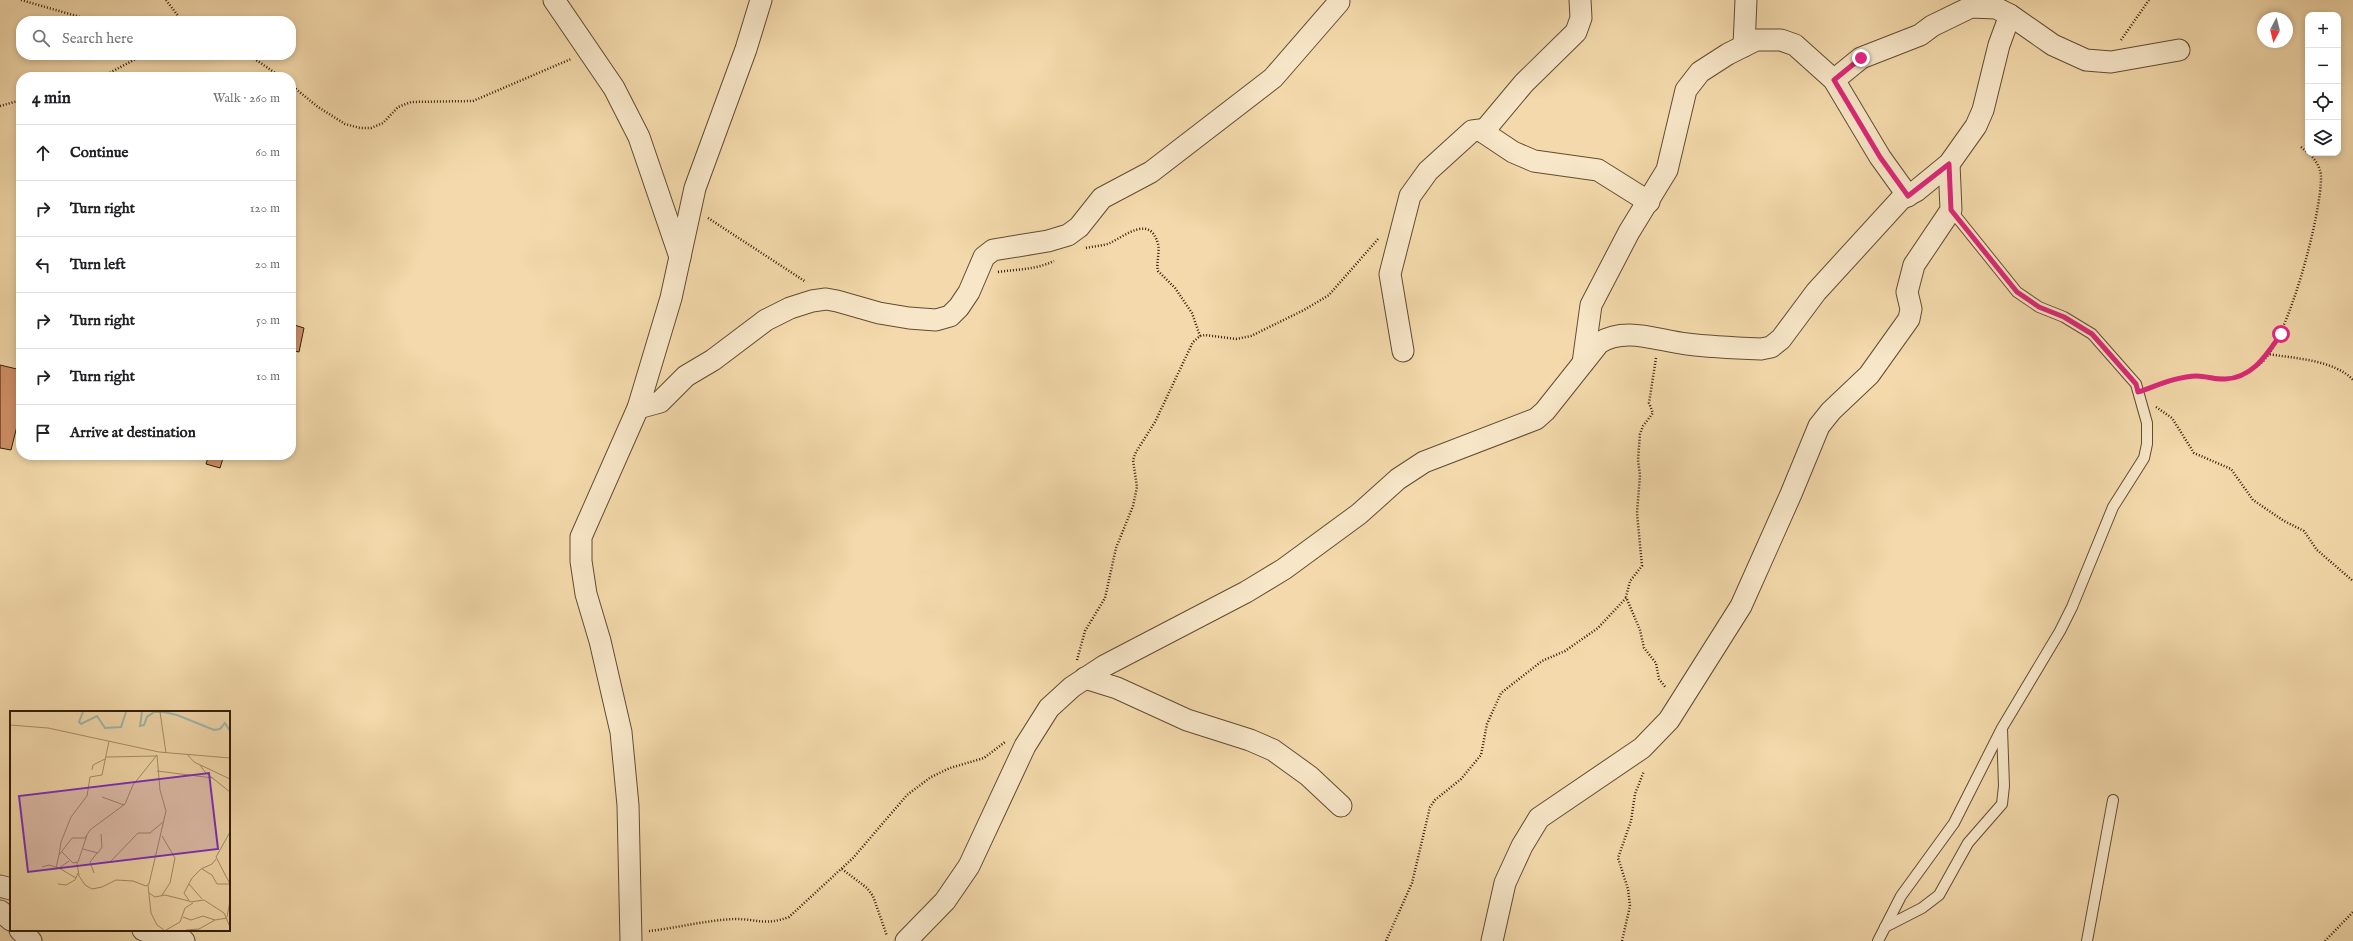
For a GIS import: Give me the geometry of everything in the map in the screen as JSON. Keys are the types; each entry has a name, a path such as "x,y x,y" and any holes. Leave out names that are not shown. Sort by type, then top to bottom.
{"street":[{"path":"554,0 588,52 614,88 639,137 680,257"},
{"path":"631,937 628,805 621,732 600,641 586,594 581,561 581,537 638,408 670,298 695,188 746,49 761,0"},
{"path":"1483,132 1528,79 1576,32 1580,18 1580,0"},
{"path":"1744,46 1746,0"},
{"path":"638,408 660,402 686,376 713,360 766,320 790,308 826,299 909,318 936,320 950,316 959,308 969,292 976,272 984,257 993,250 1048,241 1068,234 1079,227 1102,198 1151,172 1273,78 1339,2"},
{"path":"1834,80 1861,58 1920,35 1964,3 1989,6 2010,15 2054,45 2086,60 2111,62 2179,50"},
{"path":"906,941 945,901 969,866 1025,746 1048,708 1079,682 1164,634 1246,592 1284,569 1359,514 1398,479 1424,462 1536,419 1545,411 1599,343 1608,338 1636,335 1688,344 1761,349 1771,347 1781,339 1816,292 1901,200 1949,164 1980,118 1999,45 2010,15"},
{"path":"1582,366 1591,305 1629,232 1649,202 1671,160 1686,90 1700,72 1744,46 1756,40 1782,40 1795,45 1834,80 1880,157 1908,196"},
{"path":"1403,351 1390,274 1410,196 1428,171 1466,136 1476,129 1526,159 1547,164 1598,170 1649,202"},
{"path":"1492,941 1505,882 1522,846 1539,818 1642,748 1670,720 1741,606 1791,494 1819,426 1831,411 1869,375 1909,319 1911,310 1907,292 1914,265 1951,210 1949,164"},
{"path":"1079,682 1117,688 1187,720 1274,750 1309,776 1341,806"},
{"path":"0,886 10,889"},
{"path":"0,911 10,919"},
{"path":"21,931 31,941"},
{"path":"147,931 184,941"}],"lane":[{"path":"1878,941 1901,896 1954,823 2002,728 2060,631 2075,600 2113,507 2144,458 2147,423 2136,384 2092,334 2064,317 2039,307 2017,292 1951,210"},
{"path":"1885,927 1922,908 1939,895 1968,843 2002,804 2004,786 2002,728"},
{"path":"2087,941 2113,800"}],"path":[{"path":"21,0 77,16"},
{"path":"166,0 178,16"},
{"path":"2111,62 2118,45 2149,0"},
{"path":"296,89 318,107 344,124 360,128 370,128 383,122 398,107 410,102 473,101 588,52"},
{"path":"111,72 134,60"},
{"path":"256,60 274,72"},
{"path":"0,106 16,101"},
{"path":"2301,147 2305,150"},
{"path":"2139,395 2188,377 2197,376 2224,380 2237,378 2261,363 2281,334 2289,317 2319,200 2319,168 2315,159 2312,156"},
{"path":"691,207 786,267 826,299"},
{"path":"1081,249 1108,244 1134,229 1147,230 1158,244 1158,271 1174,288 1189,308 1200,336"},
{"path":"1200,336 1236,339 1251,336 1304,310 1329,295 1379,238"},
{"path":"993,272 1041,267 1060,258"},
{"path":"1079,682 1080,643 1089,622 1105,598 1116,548 1133,506 1137,487 1133,460 1136,452 1171,391 1188,349 1200,336"},
{"path":"1386,941 1412,883 1430,807 1435,800 1461,779 1481,755 1487,724 1501,693 1542,662 1565,650 1598,628 1626,598 1630,581 1642,566 1637,514 1640,475 1638,460 1640,434 1643,426 1653,413 1649,403 1658,340"},
{"path":"2267,354 2318,362 2350,377 2353,380"},
{"path":"2139,395 2172,418 2194,454 2231,468 2254,500 2284,521 2304,531 2317,550 2353,581"},
{"path":"1626,598 1640,630 1644,648 1658,667 1659,679 1680,703"},
{"path":"631,937 736,919 764,923 777,922 789,917 842,869 869,842 907,795 931,778 950,768 984,758 1011,737"},
{"path":"1622,941 1630,906 1628,889 1618,858 1631,821 1635,794 1645,770"},
{"path":"842,869 867,888 873,896 890,941"},
{"path":"2326,941 2353,912"}],"building":[{"path":"296,326 304,328 299,352 296,351"},
{"path":"0,365 16,369 16,430 11,450 0,448"},
{"path":"207,460 222,460 220,468 206,464"}],"route":[{"path":"1861,58 1834,80 1880,157 1908,196 1949,164 1951,210 2017,292 2039,307 2064,317 2092,334 2136,384 2138,392 2188,377 2197,376 2224,380 2237,378 2261,363 2281,334"}]}
